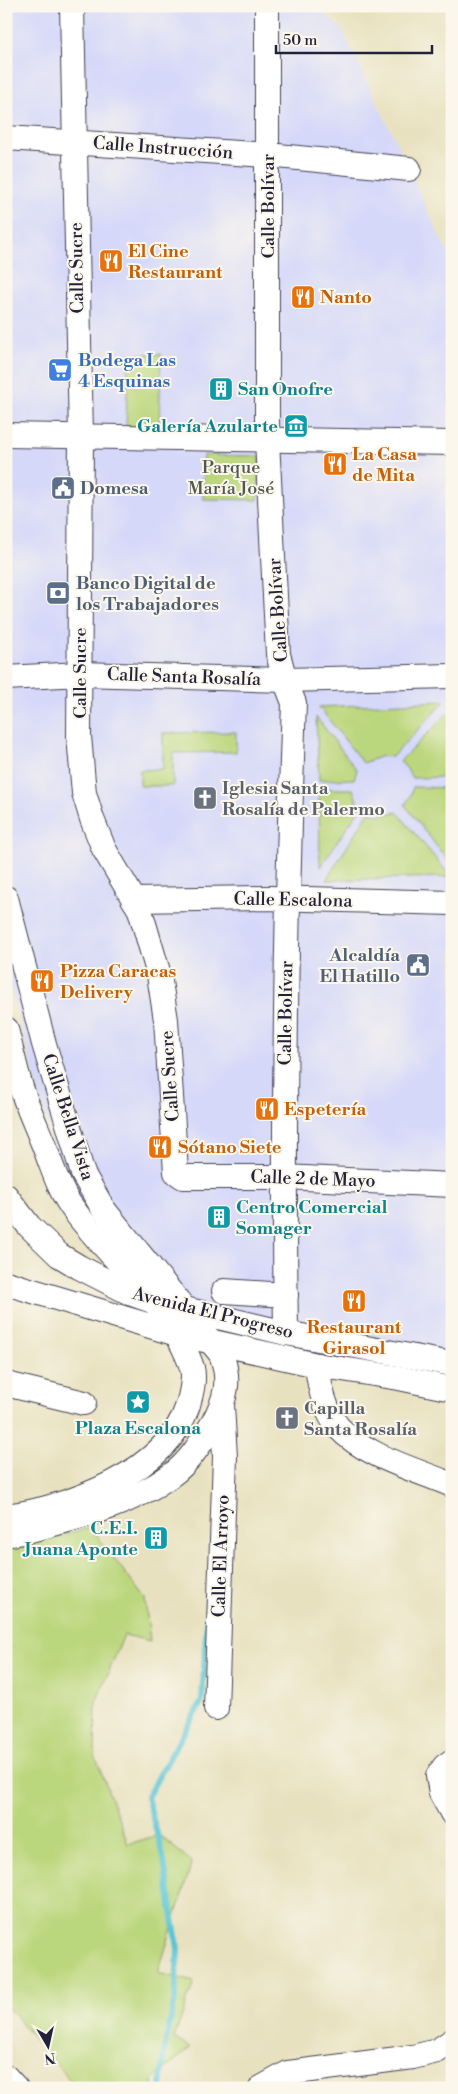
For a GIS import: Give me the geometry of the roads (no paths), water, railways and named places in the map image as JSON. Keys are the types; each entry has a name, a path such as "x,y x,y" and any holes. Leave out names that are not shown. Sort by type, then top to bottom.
{"street":[{"name":"Calle Sucre","path":"72,6 82,436 79,736 84,793 104,849 140,910 159,975 166,1020 176,1172"},
{"name":"Calle Bolívar","path":"267,6 267,440 278,654 284,680 294,704 287,899 284,1176 286,1333"},
{"name":"Calle Instrucción","path":"6,138 268,155 409,169"},
{"path":"6,435 452,444"},
{"name":"Calle Santa Rosalía","path":"6,678 80,674 284,680 452,676"},
{"name":"Calle Bella Vista","path":"6,898 44,1044 83,1174 104,1210 186,1309 220,1354 226,1371 227,1388 222,1404"},
{"name":"Calle Escalona","path":"134,900 287,899 452,903"},
{"path":"6,1029 21,1087 59,1186 70,1206 155,1302 177,1334 192,1369 193,1383 186,1410 171,1439 148,1462 99,1489 49,1508 6,1516"},
{"name":"Calle 2 de Mayo","path":"176,1172 183,1177 284,1176 452,1185"},
{"name":"Avenida El Progreso","path":"6,1196 29,1226 59,1254 116,1287 155,1302 286,1333 452,1364"},
{"name":"Avenida El Progreso","path":"6,1283 210,1342 317,1365 399,1378 452,1389"},
{"path":"224,1291 286,1294"},
{"path":"317,1365 318,1378 330,1413 338,1426 358,1444 452,1485"},
{"path":"6,1384 84,1404"},
{"path":"6,1535 23,1532 123,1503 170,1476 201,1443 222,1404"},
{"name":"Calle El Arroyo","path":"216,1708 225,1457 222,1404"},
{"path":"452,1761 445,1766 438,1776 441,1793 452,1813"},
{"path":"261,2088 288,2073 413,2057 437,2051 452,2041"},
{"path":"6,2077 16,2088"}],"waterway":[{"path":"161,2088 164,2050 175,1999 178,1949 163,1856 147,1797 202,1701 208,1599"}],"place":[{"name":"El Cine Restaurant","path":"111,261"},
{"name":"Nanto","path":"303,297"},
{"name":"Bodega Las 4 Esquinas","path":"60,370"},
{"name":"San Onofre","path":"221,389"},
{"name":"Galería Azularte","path":"296,426"},
{"name":"La Casa de Mita","path":"335,464"},
{"name":"Domesa","path":"63,488"},
{"name":"Banco Digital de los Trabajadores","path":"58,593"},
{"name":"Iglesia Santa Rosalía de Palermo","path":"205,798"},
{"name":"Alcaldía El Hatillo","path":"418,965"},
{"name":"Pizza Caracas Delivery","path":"42,981"},
{"name":"Espetería","path":"267,1109"},
{"name":"Sótano Siete","path":"160,1147"},
{"name":"Centro Comercial Somager","path":"219,1217"},
{"name":"Restaurant Girasol","path":"354,1301"},
{"name":"Plaza Escalona","path":"138,1402"},
{"name":"Capilla Santa Rosalía","path":"287,1418"},
{"name":"C.E.I. Juana Aponte","path":"156,1538"}],"park label":[{"name":"Parque María José","path":"231,477"}]}
